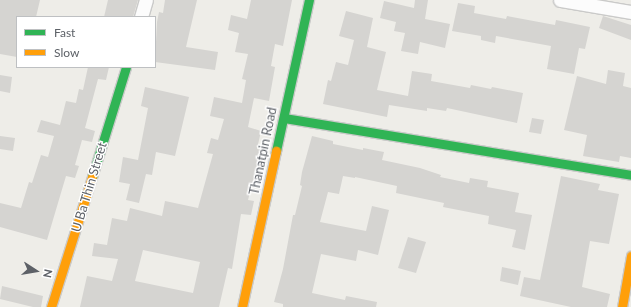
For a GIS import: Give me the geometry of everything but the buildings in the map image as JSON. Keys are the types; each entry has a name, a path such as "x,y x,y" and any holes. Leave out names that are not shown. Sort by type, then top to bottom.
{"street":[{"path":"141,16 146,0"},
{"name":"Thanatpin Road","path":"242,307 309,0"},
{"path":"560,0 631,12"},
{"name":"U Ba Thin Street","path":"52,307 126,68"},
{"path":"284,118 631,175"},
{"path":"622,307 631,256"}],"traffic: fast":[{"path":"276,151 309,0"},
{"path":"92,177 126,68"},
{"path":"284,118 631,175"}],"traffic: slow":[{"path":"242,307 276,151"},
{"path":"51,307 92,177"},
{"path":"622,307 631,256"}]}
